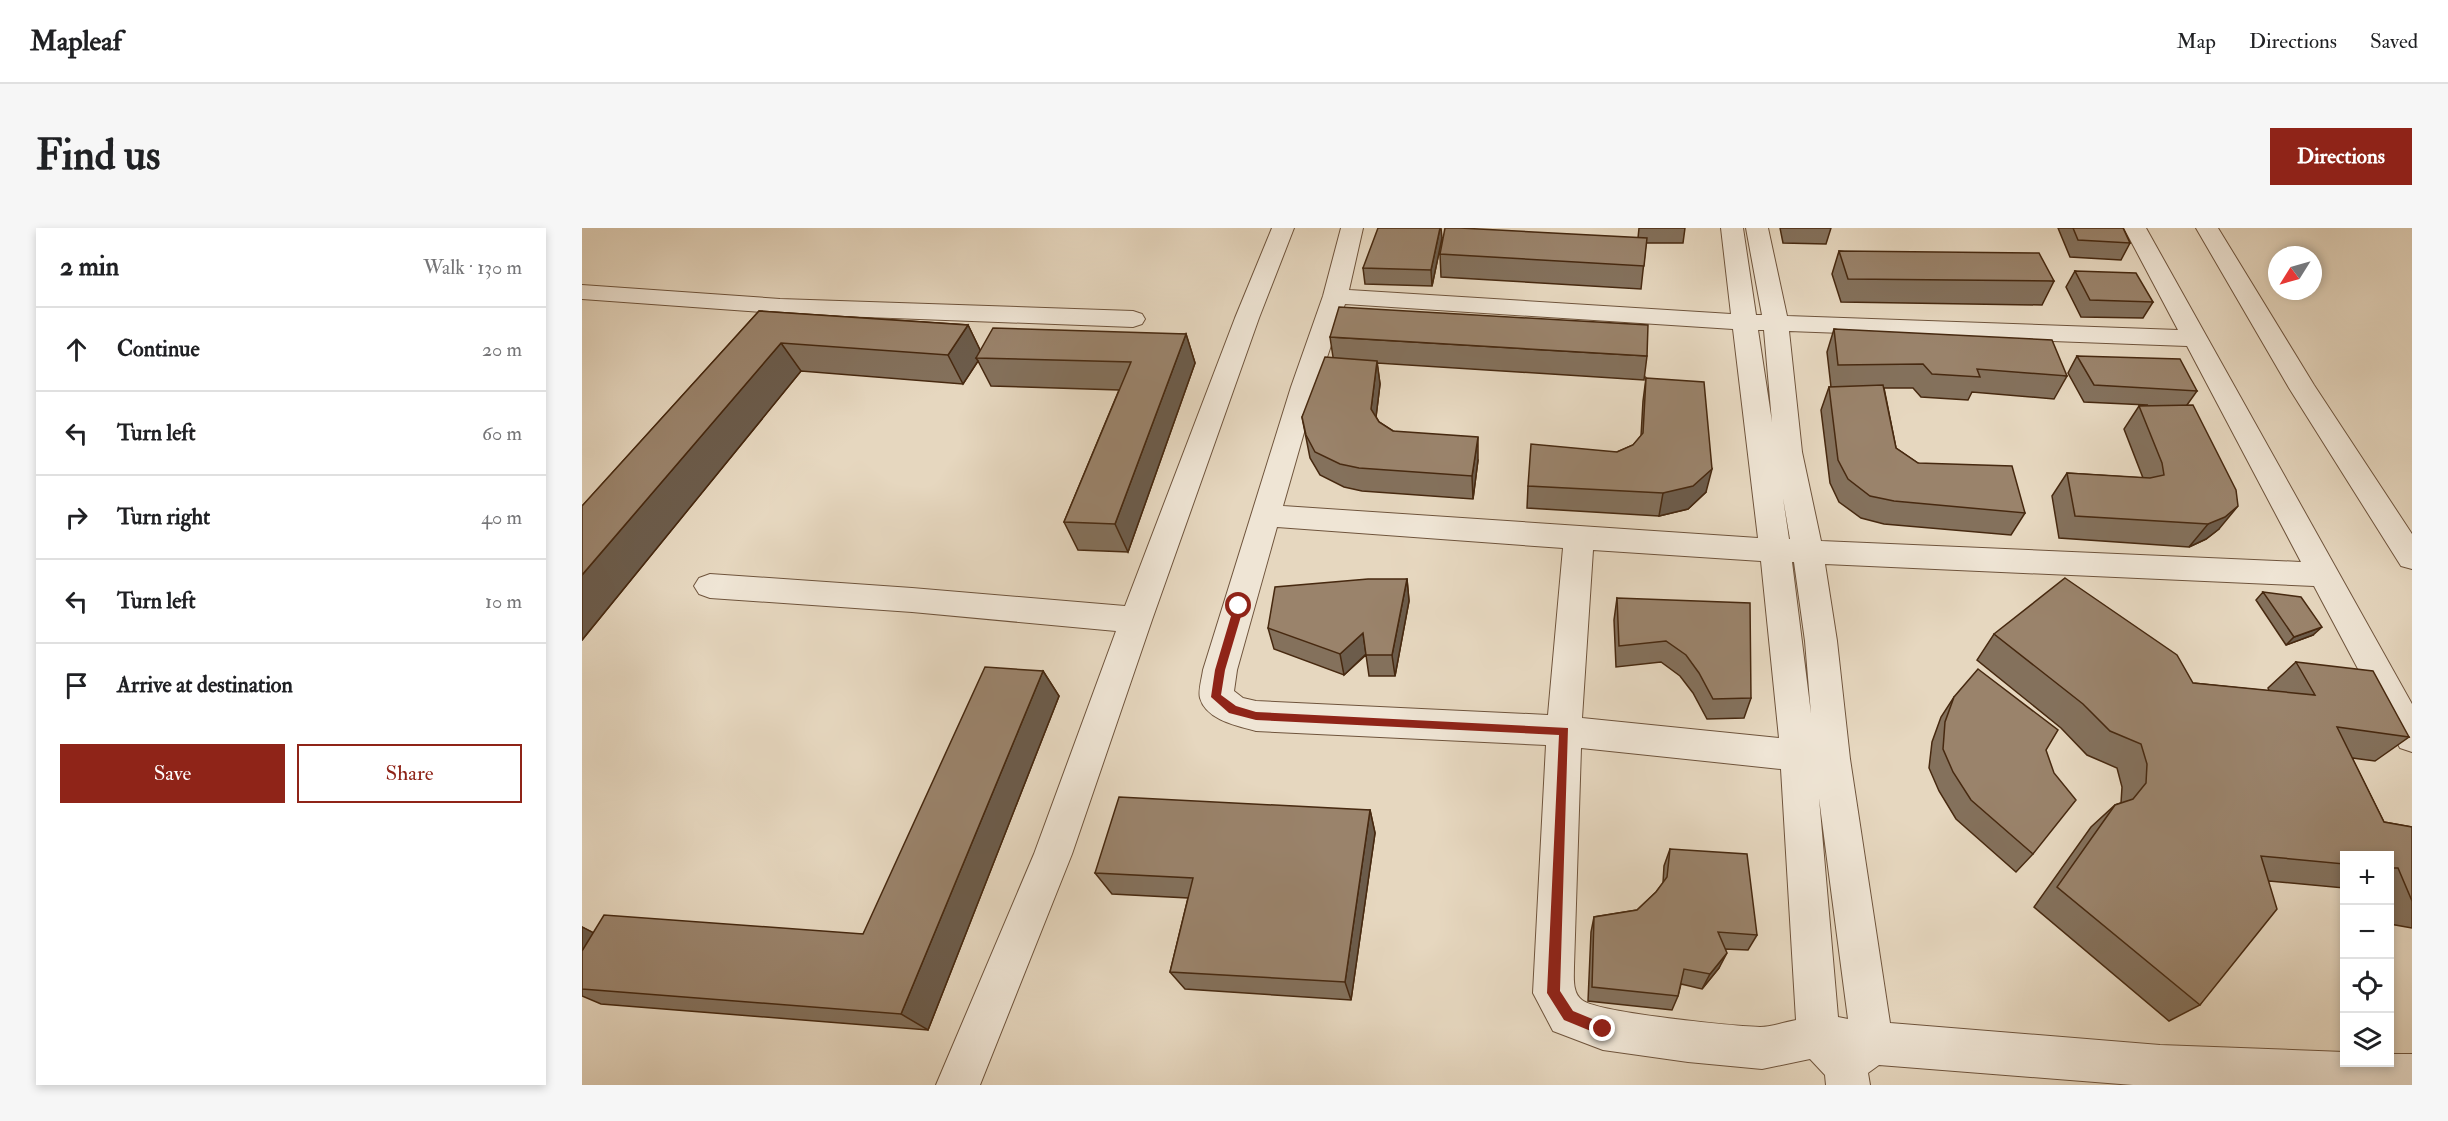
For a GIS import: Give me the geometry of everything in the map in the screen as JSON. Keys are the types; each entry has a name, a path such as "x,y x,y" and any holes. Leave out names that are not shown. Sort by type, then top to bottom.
{"street":[{"path":"958,1085 1053,854 1136,620 1247,318 1283,228"},
{"path":"1352,228 1335,296 1304,387 1220,670 1216,697 1233,710 1256,716 1564,731 1832,759"},
{"path":"1732,228 1760,322 1808,552 1821,641 1832,759 1846,1058"},
{"path":"1757,228 1760,322 1774,550 1798,755 1846,1058"},
{"path":"2135,228 2412,737"},
{"path":"2207,228 2302,388 2412,558"},
{"path":"582,292 780,306 1133,319"},
{"path":"1335,296 1760,322 2196,339"},
{"path":"735,360 780,306"},
{"path":"1267,516 1579,539 1808,552 2324,575"},
{"path":"1579,539 1564,731 1554,993 1568,1016 1603,1029 1846,1058 1970,1049 2160,1066 2412,1076"},
{"path":"710,586 912,600 1136,620"}],"building":[{"path":"1378,228 1440,228 1431,270 1363,268"},
{"path":"1445,228 1647,238 1644,266 1440,254"},
{"path":"2073,228 2123,228 2130,243 2078,240"},
{"path":"1839,251 2039,253 2054,281 1848,279"},
{"path":"2075,271 2136,273 2153,302 2090,300"},
{"path":"1339,307 1648,325 1647,356 1330,337"},
{"path":"759,311 968,325 948,355 781,343 582,575 582,506"},
{"path":"993,328 1186,334 1115,524 1064,522 1131,362 976,358"},
{"path":"1834,329 2052,340 2067,376 1977,369 1980,377 1932,374 1923,364 1838,365"},
{"path":"2077,356 2180,359 2197,391 2094,385"},
{"path":"1325,357 1377,361 1371,409 1379,422 1393,431 1478,437 1472,476 1359,468 1340,464 1315,452 1306,435 1302,417"},
{"path":"1646,378 1704,382 1712,469 1693,486 1663,493 1528,486 1531,444 1617,452 1633,445 1643,433"},
{"path":"1883,385 1896,448 1918,463 2012,466 2025,513 1894,501 1870,496 1848,479 1838,460 1829,387"},
{"path":"2193,405 2236,490 2238,506 2225,517 2208,524 2075,516 2067,473 2150,478 2164,475 2162,463 2139,406"},
{"path":"2065,578 2177,655 2193,683 2315,695 2296,662 2373,671 2409,737 2337,727 2384,822 2412,827 2412,901 2398,868 2394,868 2394,851 2340,851 2340,864 2261,856 2277,909 2200,1005 2057,887 2115,805 2133,799 2146,783 2147,764 2141,744 2110,731 2083,704 1994,634"},
{"path":"1368,579 1407,579 1392,655 1366,655 1363,633 1340,654 1268,628 1275,587"},
{"path":"2263,592 2301,597 2322,627 2294,637"},
{"path":"1617,598 1750,603 1751,698 1713,699 1686,655 1666,641 1619,646"},
{"path":"985,667 1043,671 901,1014 582,989 582,951 604,915 863,934"},
{"path":"1978,669 2058,730 2046,750 2054,773 2076,800 2033,854 1971,800 1953,772 1943,749 1945,722 1954,697"},
{"path":"1119,797 1370,810 1345,982 1170,972 1193,878 1095,873"},
{"path":"1670,849 1747,854 1757,935 1718,932 1727,953 1710,974 1684,969 1678,996 1592,987 1594,917 1637,910 1656,892 1667,877"}],"route":[{"path":"1239,606 1220,670 1216,697 1233,710 1256,716 1564,731 1554,993 1568,1016 1603,1029"}]}
